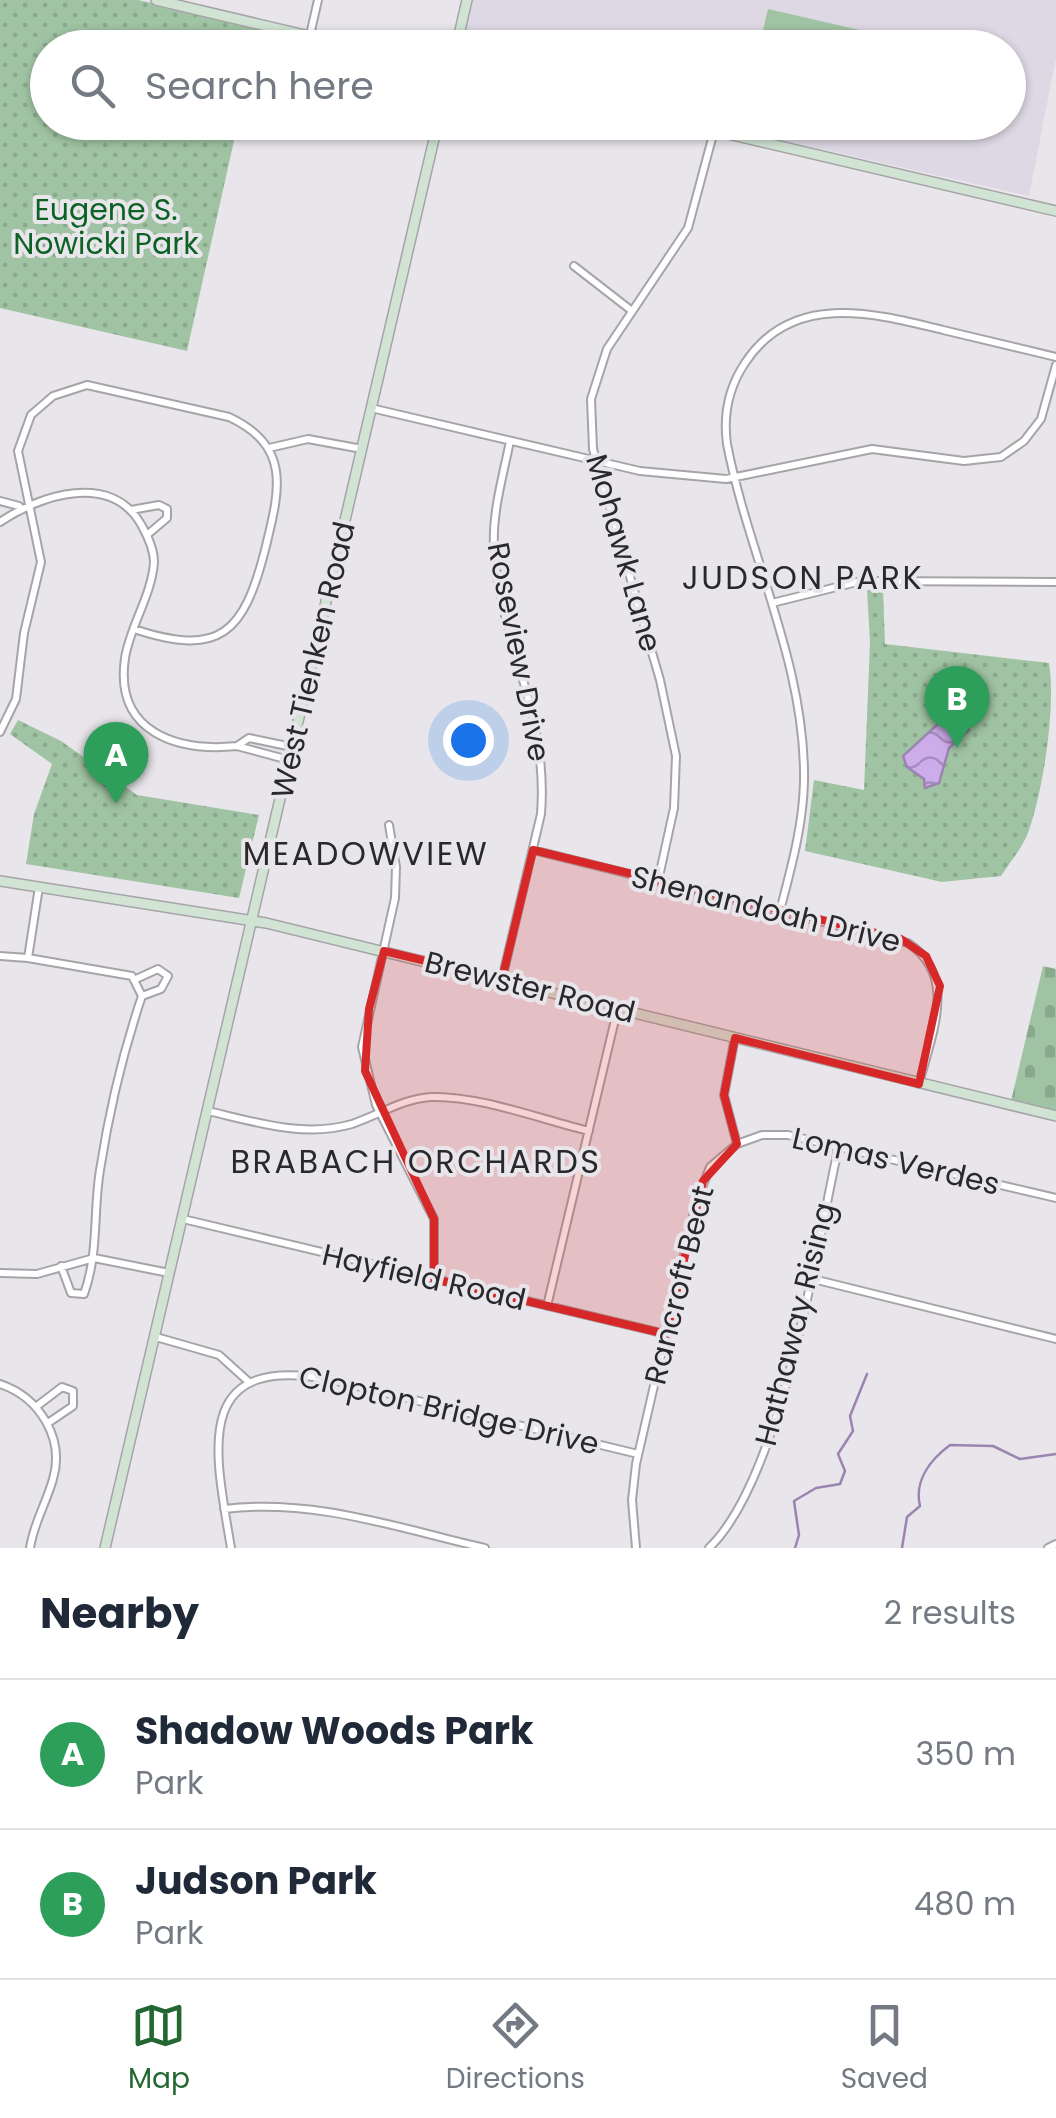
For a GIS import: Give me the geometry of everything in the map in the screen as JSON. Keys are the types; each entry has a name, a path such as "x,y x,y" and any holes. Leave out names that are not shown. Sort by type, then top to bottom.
{"street":[{"path":"156,0 288,30"},
{"path":"311,30 318,0"},
{"path":"460,30 467,0"},
{"name":"West Tienken Road","path":"105,1548 434,140"},
{"name":"Mohawk Lane","path":"658,881 674,808 676,756 660,680 591,430 594,383 606,349 688,228 712,140"},
{"path":"753,140 1056,210"},
{"path":"574,266 632,310"},
{"path":"780,910 800,826 804,770 798,697 734,478 725,427 731,391 757,347 790,322 816,313 863,312 1056,357"},
{"path":"371,408 670,476 734,478 872,449 964,461 1001,457 1024,441 1041,419 1056,365"},
{"path":"0,732 16,699 24,633 38,579 40,546 18,451 25,427 43,402 75,387 103,387 229,416 247,425 269,448 279,477 251,602 240,619 215,636 184,642 134,628"},
{"path":"269,448 308,439 362,449"},
{"name":"Roseview Drive","path":"502,979 541,814 543,760 494,549 496,514 510,441"},
{"path":"0,522 20,507 90,492 109,496 130,510 147,535 154,562 126,657 126,686 144,723 181,746 237,746 289,760"},
{"path":"0,501 20,507"},
{"path":"130,510 159,504 167,509 167,518 147,535"},
{"path":"772,603 861,582 1056,582"},
{"path":"237,746 249,738 292,747"},
{"path":"389,825 397,883 362,1047 379,1111 434,1220 434,1279"},
{"name":"Shenandoah Drive","path":"532,850 900,939 926,956 940,986 919,1084"},
{"name":"Brewster Road","path":"0,881 252,920 1056,1116"},
{"path":"28,958 40,887"},
{"path":"0,956 136,978 158,969 168,976 168,984 142,996"},
{"path":"61,1266 71,1293 84,1294 94,1258 99,1175 142,996 136,978"},
{"path":"547,1306 618,1008"},
{"path":"735,1038 724,1095 737,1144"},
{"path":"208,1111 300,1130 349,1124 379,1111 437,1097 589,1130"},
{"name":"Lomas Verdes","path":"737,1144 773,1134 838,1145 1056,1198"},
{"name":"Rancroft Beat","path":"636,1548 632,1500 638,1454 703,1181 719,1156 737,1144"},
{"name":"Hathaway Rising","path":"710,1548 745,1499 770,1438 838,1145"},
{"name":"Hayfield Road","path":"184,1218 666,1334"},
{"path":"0,1273 24,1276 94,1258 171,1273"},
{"path":"809,1278 1056,1339"},
{"path":"156,1337 218,1355 250,1383 228,1403 216,1450 231,1548"},
{"name":"Clopton Bridge Drive","path":"250,1383 267,1374 306,1375 638,1454"},
{"path":"0,1384 37,1406 48,1423 56,1460 54,1478 36,1518 30,1548"},
{"path":"37,1406 62,1387 73,1391 73,1406 48,1423"},
{"path":"224,1509 262,1504 312,1508 485,1548"},
{"path":"1048,1548 1056,1544"}],"highlighted area":[{"path":"533,850 901,939 926,956 940,986 919,1084 735,1038 724,1095 737,1144 703,1181 666,1334 434,1279 434,1219 365,1071 369,1009 384,951 502,979"}],"shaded area":[{"path":"473,0 1056,0 1056,58 1029,196 781,140 1026,140 1026,30 466,30"}],"green space":[{"name":"Eugene S. Nowicki Park","path":"0,0 138,0 260,28 30,30 30,140 234,140 187,351 0,308"},
{"path":"768,9 860,30 763,30"},
{"name":"JUDSON PARK","path":"883,589 885,644 1049,663 1050,723 1039,792 1027,836 1001,876 942,882 805,851 814,780 864,790 870,642 867,590"},
{"path":"18,720 61,741 137,795 259,815 239,898 26,864 34,814 52,764 10,734"},
{"path":"1043,966 1056,969 1056,1112 1011,1101"}],"water":[{"path":"965,715 969,730 949,748 939,783 925,788 924,779 907,767 903,756 940,722"}],"waterway":[{"path":"795,1548 799,1535 794,1501 816,1488 840,1484 845,1471 838,1454 853,1431 850,1416 867,1374"},
{"path":"902,1548 907,1517 920,1506 919,1488 925,1472 950,1445 993,1446 1020,1459 1056,1454"}],"place":[{"name":"Judson Park","path":"957,748"},
{"name":"Shadow Woods Park","path":"116,804"}],"district":[{"name":"JUDSON PARK","path":"803,577"},
{"name":"MEADOWVIEW","path":"366,853"},
{"name":"BRABACH ORCHARDS","path":"416,1161"}]}
